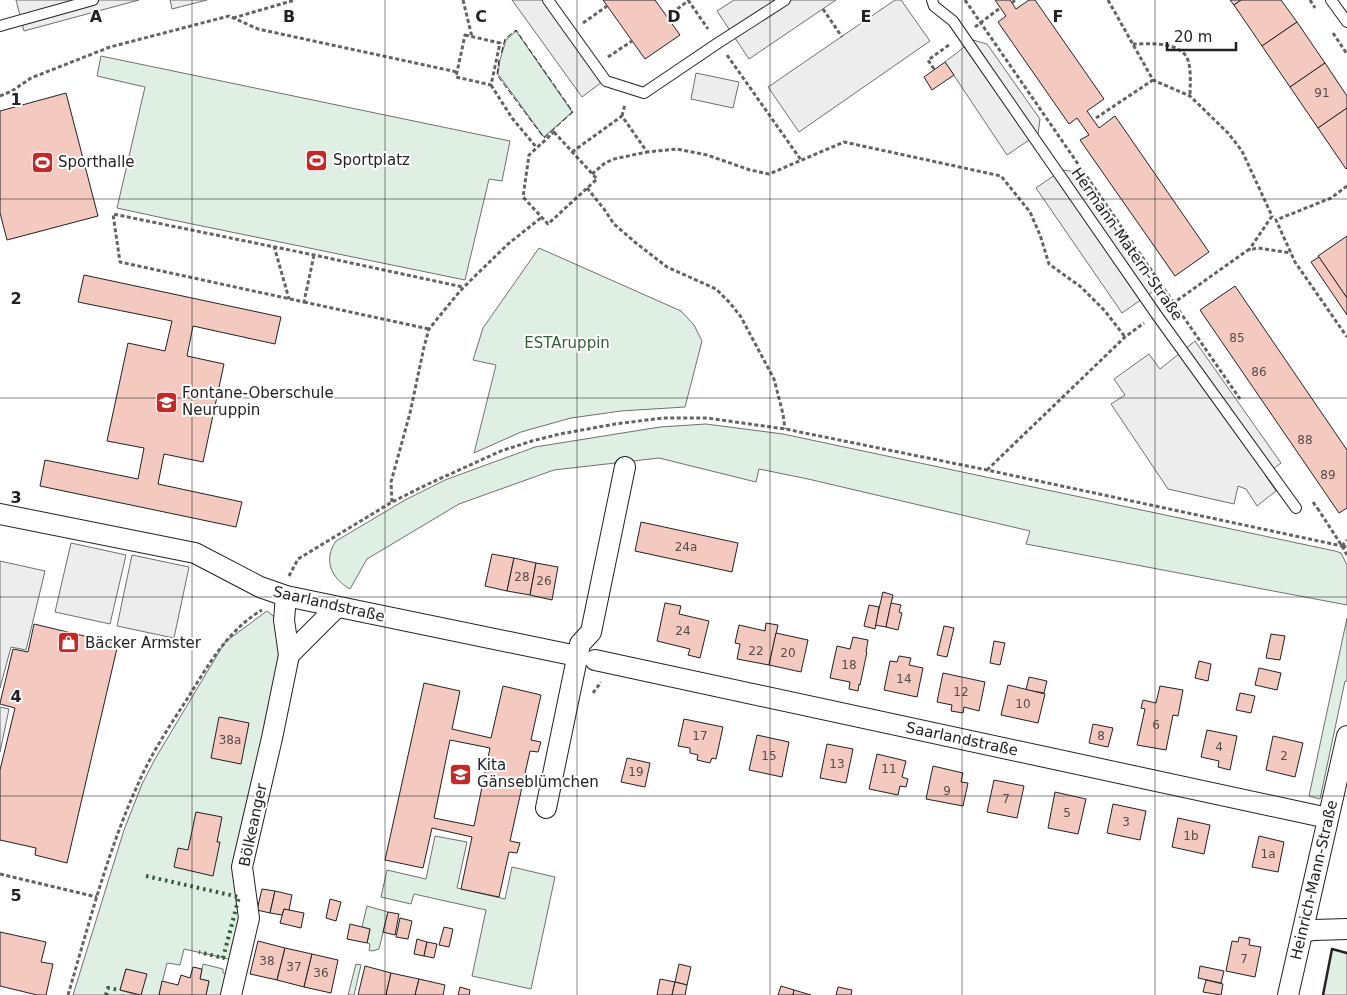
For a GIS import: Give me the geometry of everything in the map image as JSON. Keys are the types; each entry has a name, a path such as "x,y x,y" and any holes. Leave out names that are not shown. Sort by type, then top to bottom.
{"street":[{"path":"546,808 584,653 591,632 625,467"},
{"name":"Saarlandstraße","path":"0,514 195,553 260,587 286,596 584,653 1328,818"},
{"name":"Bölkeanger","path":"231,995 249,918 242,867 289,655 284,620 286,596"},
{"path":"289,655 337,607"},
{"name":"Heinrich-Mann-Straße","path":"1288,995 1347,736"},
{"path":"1303,932 1347,929"}],"lane":[{"path":"0,26 93,0"},
{"path":"548,0 606,81 644,93 785,0"},
{"name":"Hermann-Matern-Straße","path":"932,0 934,6 953,21 1156,314 1296,508"},
{"path":"1331,0 1347,22"}],"path":[{"path":"233,18 295,0"},
{"path":"463,0 472,37"},
{"path":"667,17 689,0 708,29 701,35"},
{"path":"965,0 1246,406"},
{"path":"1108,0 1153,80 1190,96 1228,133 1242,151 1295,262 1347,337"},
{"path":"586,31 582,24 607,6"},
{"path":"823,8 842,37"},
{"path":"0,96 12,91 31,78 110,47 229,16 258,28 457,72"},
{"path":"491,85 456,77 465,35 500,43 491,85 512,118 537,148"},
{"path":"610,64 606,58 632,41"},
{"path":"718,43 801,160"},
{"path":"1133,44 1171,47 1186,57 1189,66 1190,96"},
{"path":"1096,118 1153,80"},
{"path":"572,152 622,116 647,152"},
{"path":"554,132 572,152 597,179 548,224 523,197 529,155 554,132"},
{"path":"592,174 605,163 614,159 677,148 707,155 750,170 770,174 844,142 1001,176 1030,212 1049,264 1081,287 1105,311 1125,337"},
{"path":"1276,220 1330,198 1347,186"},
{"path":"587,188 614,224 636,243 667,266 716,289 742,317 774,378 785,429"},
{"path":"429,329 120,262 113,214 314,254 463,288"},
{"path":"987,470 1125,337 1248,250 1272,216"},
{"path":"392,502 391,482 410,413 429,329 463,288 508,244 542,218"},
{"path":"274,246 289,299"},
{"path":"1248,250 1258,248 1291,253"},
{"path":"304,302 314,254"},
{"path":"68,995 97,897 120,829 139,782 152,756 225,642 254,615 286,596 289,575 298,559 392,502 501,451 560,434 615,424 663,418 707,418 785,429 1347,547"},
{"path":"1312,502 1347,555"},
{"path":"1296,508 1318,510"},
{"path":"1342,546 1347,540"},
{"path":"0,874 97,897"}],"green space":[{"path":"516,31 572,112 544,137 498,74 506,40"},
{"name":"Sportplatz","path":"101,56 510,141 502,181 489,179 465,280 117,208 145,87 97,76"},
{"name":"ESTAruppin","path":"539,248 681,311 694,325 702,341 685,407 621,411 571,418 521,432 474,453 496,365 473,360 483,328"},
{"path":"706,424 783,434 1335,551 1341,553 1347,565 1347,605 1026,544 1030,531 808,479 759,469 756,482 659,458 554,470 459,504 367,559 350,589 338,580 331,568 330,555 336,541 405,500 445,480 535,447 660,427"},
{"path":"267,611 279,618 285,657 233,960 184,949 180,965 167,963 159,995 141,995 146,974 126,969 120,990 137,995 73,995 124,830 142,784 225,642"},
{"path":"1347,618 1347,681 1345,681 1320,799 1309,796"},
{"path":"435,836 467,842 457,888 505,899 512,867 555,877 531,989 472,976 486,910 414,894 411,904 381,897 387,870 426,879"},
{"path":"367,906 388,912 379,949 372,951 369,950 370,944 367,943 370,929 362,927"},
{"path":"1332,949 1347,953 1347,995 1323,995"},
{"path":"203,964 223,969 223,973 231,975 226,995 206,995 209,981 200,979"},
{"path":"356,964 361,965 354,995 348,995"}],"shaded area":[{"path":"16,0 139,0 24,31"},
{"path":"170,0 207,0 172,9"},
{"path":"512,0 543,0 602,82 582,97"},
{"path":"734,0 836,0 749,59 717,11"},
{"path":"895,0 901,0 930,41 799,132 768,87"},
{"path":"973,40 987,44 1040,119 1038,134 1007,155 945,62"},
{"path":"696,73 739,82 733,108 691,99"},
{"path":"1062,170 1077,172 1158,288 1122,313 1036,188"},
{"path":"1195,341 1281,463 1265,475 1276,491 1257,506 1246,489 1238,486 1234,504 1168,489 1111,404 1125,395 1114,379 1149,354 1160,369"},
{"path":"71,543 126,555 110,624 55,612"},
{"path":"132,555 189,567 174,638 117,626"},
{"path":"0,561 45,571 26,650 11,647 0,688"},
{"path":"0,707 9,709 0,752"}],"building":[{"path":"603,0 655,0 680,35 645,59"},
{"path":"995,0 1010,0 1016,9 1029,0 1035,0 1104,99 1087,111 1099,128 1115,116 1209,252 1175,276 1080,140 1089,135 1077,118 1069,124 998,22 1006,16"},
{"path":"1230,0 1241,0 1234,5"},
{"path":"1241,0 1281,0 1297,22 1262,46 1234,5"},
{"path":"1297,22 1325,63 1290,87 1262,46"},
{"path":"945,62 954,75 932,90 924,77"},
{"path":"1325,63 1347,96 1347,108 1318,128 1290,87"},
{"name":"Sporthalle","path":"66,93 98,216 7,240 0,213 0,111"},
{"path":"1347,108 1347,168 1346,169 1318,128"},
{"path":"1347,236 1347,298 1318,256"},
{"path":"1319,257 1347,298 1347,315 1311,262"},
{"name":"Fontane-Oberschule Neuruppin","path":"84,275 281,317 275,344 193,326 187,356 224,364 203,462 164,454 158,484 242,502 236,527 40,486 45,460 138,479 144,448 107,441 128,343 165,351 172,321 78,302"},
{"path":"1235,286 1347,450 1347,508 1339,513 1200,310"},
{"path":"641,522 738,543 732,572 635,551"},
{"path":"492,554 514,558 507,591 485,586"},
{"path":"514,558 536,563 530,595 507,591"},
{"path":"536,563 558,567 552,600 530,595"},
{"path":"883,592 893,595 886,627 875,625"},
{"path":"665,603 681,606 679,614 709,621 700,658 688,655 690,649 657,641"},
{"path":"891,603 901,605 899,612 902,613 898,630 886,627"},
{"path":"869,605 879,607 875,629 864,626"},
{"path":"766,623 778,625 769,665 737,659 740,644 735,643 739,625 765,631"},
{"path":"34,624 118,644 67,863 35,855 36,848 0,840 0,770 15,708 0,703 13,649 28,652"},
{"path":"944,626 954,628 947,657 937,655"},
{"path":"776,633 808,640 801,672 769,665"},
{"path":"1271,634 1285,636 1280,660 1266,658"},
{"path":"853,637 868,640 858,691 849,689 850,682 830,678 837,646 850,649"},
{"path":"994,641 1005,643 1000,665 990,663"},
{"path":"899,656 911,658 909,665 923,668 917,697 884,690 890,661 897,662"},
{"path":"1199,661 1211,664 1208,681 1195,678"},
{"path":"1259,668 1281,673 1277,690 1255,685"},
{"path":"943,673 985,682 979,711 964,707 963,713 951,711 952,705 937,702"},
{"path":"1029,677 1047,681 1044,693 1026,690"},
{"path":"424,683 460,691 452,729 491,738 503,686 541,695 531,740 541,742 538,752 530,751 510,841 520,843 517,853 509,852 499,897 461,889 472,837 432,828 423,868 385,860","holes":["450,740 490,748 474,826 434,818"]},
{"path":"1008,685 1045,694 1038,723 1001,715"},
{"path":"1160,686 1183,690 1178,716 1173,715 1166,750 1137,745 1145,709 1141,708 1143,700 1156,703"},
{"path":"1240,693 1255,696 1251,713 1236,710"},
{"path":"219,717 249,723 241,764 211,758"},
{"path":"684,719 723,727 716,759 712,758 710,763 697,760 698,755 690,753 690,748 678,746"},
{"path":"1093,724 1113,728 1108,747 1089,743"},
{"path":"1207,730 1237,736 1230,770 1218,767 1219,761 1201,757"},
{"path":"757,735 789,742 782,777 749,770"},
{"path":"1273,736 1303,743 1295,777 1266,770"},
{"path":"827,744 853,749 846,783 820,778"},
{"path":"877,754 906,761 902,777 908,779 906,787 900,786 898,795 869,789"},
{"path":"627,758 650,763 645,787 621,782"},
{"path":"933,766 963,773 961,782 968,783 963,806 926,799"},
{"path":"994,780 1024,786 1017,818 987,812"},
{"path":"1055,792 1086,799 1078,834 1048,828"},
{"path":"1113,804 1146,811 1140,840 1107,833"},
{"path":"196,812 222,817 217,842 220,842 213,876 174,867 178,848 188,850"},
{"path":"1178,818 1210,825 1204,854 1172,847"},
{"path":"1259,836 1284,842 1278,872 1252,867"},
{"path":"262,889 275,891 270,913 257,910"},
{"path":"275,891 292,895 289,910 284,909 282,915 270,913"},
{"path":"330,899 341,902 336,921 326,918"},
{"path":"284,909 304,913 301,928 280,923"},
{"path":"388,912 399,914 395,935 383,932"},
{"path":"400,918 412,921 408,939 396,937"},
{"path":"350,924 370,929 367,943 347,939"},
{"path":"444,927 453,929 449,947 439,945"},
{"path":"0,932 46,942 41,962 53,964 46,995 37,995 0,986"},
{"path":"1239,937 1250,939 1249,945 1261,947 1255,977 1226,971 1232,941 1238,942"},
{"path":"417,939 427,942 424,956 414,954"},
{"path":"258,941 285,948 277,980 250,974"},
{"path":"427,942 437,944 434,958 424,956"},
{"path":"285,948 312,954 304,987 277,980"},
{"path":"312,954 338,960 331,993 304,987"},
{"path":"679,964 691,967 687,985 675,982"},
{"path":"365,966 391,973 386,995 358,995"},
{"path":"1200,966 1224,971 1221,983 1198,978"},
{"path":"193,967 202,969 200,979 209,981 206,995 159,995 162,981 178,985 181,975 190,978"},
{"path":"126,969 147,974 141,995 120,990"},
{"path":"391,973 419,979 415,995 386,995"},
{"path":"419,979 445,985 443,995 415,995"},
{"path":"660,979 675,982 672,995 657,995"},
{"path":"1206,980 1223,984 1221,995 1203,992"},
{"path":"675,982 687,985 685,995 672,995"},
{"path":"781,986 794,990 793,995 778,995"},
{"path":"460,987 470,990 469,995 458,995"},
{"path":"838,987 852,990 851,995 836,995"},
{"path":"794,990 811,995 793,995"}],"hedge":[{"path":"146,876 239,897 223,958 199,952"},
{"path":"106,995 108,988 120,990"}],"fence":[{"path":"499,60 497,75 544,138 573,112 516,30 505,39 501,54"},
{"path":"1323,995 1332,949 1347,953"}],"wall":[{"path":"1323,995 1332,949 1347,953"}],"place":[{"name":"Sportplatz","path":"317,160"},
{"name":"Sporthalle","path":"42,162"},
{"name":"Fontane-Oberschule Neuruppin","path":"166,402"},
{"name":"Bäcker Armster","path":"69,643"},
{"name":"Kita Gänseblümchen","path":"461,774"}]}
